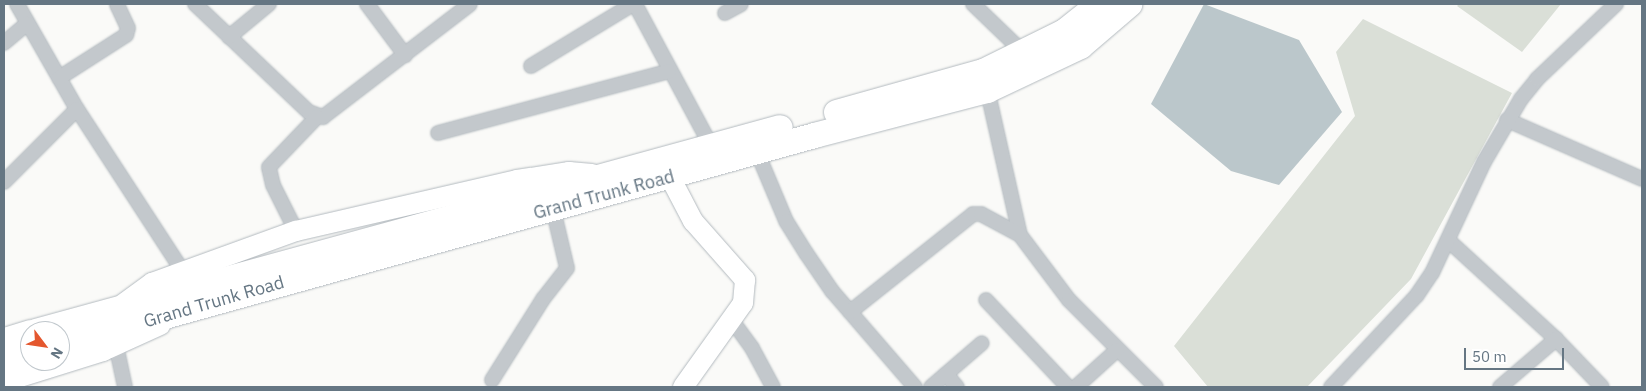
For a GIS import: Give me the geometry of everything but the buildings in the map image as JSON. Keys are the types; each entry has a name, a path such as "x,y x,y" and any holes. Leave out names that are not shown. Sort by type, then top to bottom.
{"highway":[{"name":"Grand Trunk Road","path":"70,321 711,146 985,80 1024,53 1064,31 1098,4"},
{"name":"Grand Trunk Road","path":"70,342 670,177 757,152 985,80 1080,46 1130,4"},
{"path":"4,340 20,335"},
{"path":"4,361 20,357"}],"street":[{"path":"17,4 76,109 182,270"},
{"path":"58,78 126,35 128,28 117,4"},
{"path":"195,4 317,117 323,117 470,4"},
{"path":"229,37 269,4"},
{"path":"367,4 405,55"},
{"path":"531,66 634,4 711,146"},
{"path":"725,13 741,4"},
{"path":"973,4 1024,53"},
{"path":"1331,387 1417,295 1449,242 1507,120 1537,78 1616,4"},
{"path":"4,43 27,24"},
{"path":"438,133 669,71"},
{"path":"985,80 1020,234 1069,300 1156,387"},
{"path":"4,182 76,109"},
{"path":"296,231 273,185 269,167 317,117"},
{"path":"1507,120 1642,178"},
{"path":"757,152 786,221 832,291 915,387"},
{"path":"117,308 152,283 182,270 296,231 517,180 569,172 607,175"},
{"path":"670,177 693,221 745,280 742,303 683,387"},
{"path":"492,380 542,299 567,268 553,209"},
{"path":"850,312 973,214 981,214 1020,234"},
{"path":"1449,242 1556,339 1602,387"},
{"path":"986,300 1068,387"},
{"path":"4,382 116,345 183,311"},
{"path":"732,319 752,348 773,387"},
{"path":"1500,387 1556,339"},
{"path":"931,387 982,343"},
{"path":"116,345 125,387"},
{"path":"1076,387 1117,350"},
{"path":"946,374 957,387"}],"shaded area":[{"path":"1204,4 1299,40 1342,112 1279,185 1231,171 1151,104"},
{"path":"1459,4 1561,4 1522,52 1457,6"},
{"path":"1363,19 1512,93 1411,279 1307,387 1208,387 1174,346 1355,116 1336,52"}]}
